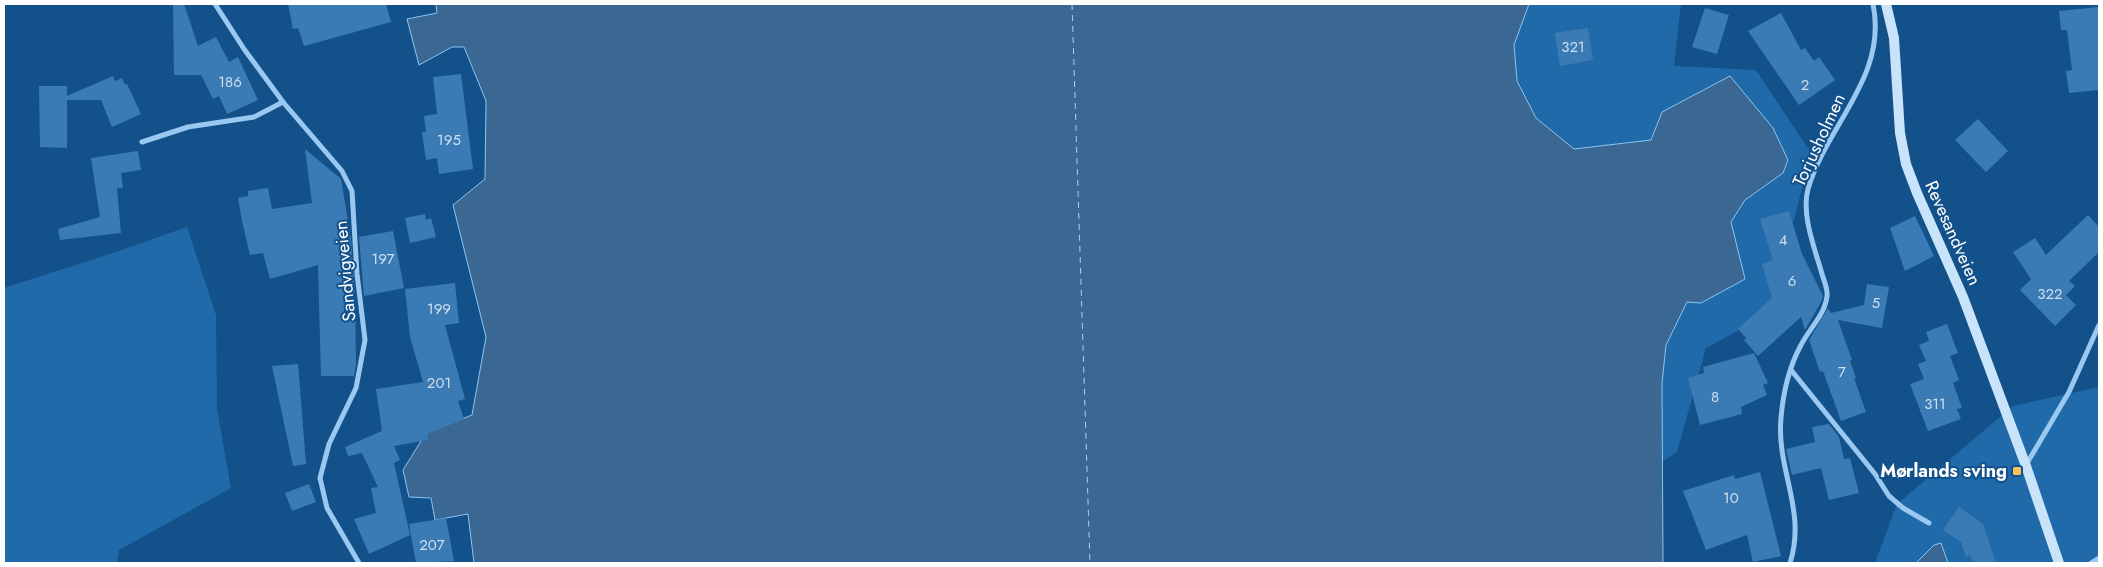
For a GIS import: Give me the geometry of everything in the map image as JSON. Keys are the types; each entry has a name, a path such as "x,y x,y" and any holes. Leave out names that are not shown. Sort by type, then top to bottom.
{"main road":[{"name":"Revesandveien","path":"1886,4 1894,38 1900,133 1906,164 1917,194 1963,297 2026,466 2059,563"}],"street":[{"name":"Sandvigveien","path":"215,4 244,48 284,102 342,171 352,190 357,274 365,340 356,388 329,444 320,478 327,508 359,563"},
{"name":"Torjusholmen","path":"1790,563 1796,545 1794,507 1783,455 1780,420 1785,388 1800,346 1824,310 1828,294 1811,233 1807,210 1808,190 1824,154 1870,67 1876,43 1876,19 1873,4"},
{"path":"142,142 188,127 254,117 284,102"},
{"path":"2026,466 2069,392 2099,325"},
{"path":"1792,370 1875,474 1890,496 1903,508 1930,523"},
{"path":"2091,563 2099,558"}],"shaded area":[{"path":"436,4 1529,4 1514,45 1517,81 1536,118 1574,149 1651,140 1662,112 1730,76 1773,128 1788,160 1783,173 1745,200 1731,222 1745,279 1701,303 1687,302 1666,345 1662,383 1663,563 474,563 468,514 435,520 431,498 409,497 403,470 426,433 472,415 486,337 453,205 485,179 486,101 464,47 452,47 419,65 407,19 437,13"},
{"path":"1529,4 1681,4 1674,66 1756,70 1811,153 1770,313 1706,348 1677,452 1662,462 1662,383 1666,345 1687,302 1745,280 1730,222 1745,200 1782,173 1662,112 1651,140 1574,149 1536,118 1517,81 1514,45"},
{"path":"187,227 216,315 217,409 231,488 119,550 117,563 4,563 4,288"},
{"path":"2099,387 2099,563 1948,563 1940,543 1934,545 1916,563 1875,563 1897,504 2013,406"},
{"path":"1941,543 1948,563 1916,563 1934,545"}],"building":[{"path":"173,4 184,4 198,46 216,37 229,62 238,57 258,100 227,114 219,96 213,99 201,75 174,75"},
{"path":"288,4 386,4 391,22 304,46 298,28 293,29"},
{"path":"2099,7 2099,90 2069,93 2066,71 2072,70 2067,30 2061,30 2059,11"},
{"path":"1705,8 1729,15 1717,54 1692,47"},
{"path":"1781,13 1801,50 1805,48 1814,61 1819,57 1835,80 1799,105 1748,31"},
{"path":"1588,28 1593,60 1560,66 1555,33"},
{"path":"461,74 473,169 439,174 437,158 426,160 422,132 426,132 424,116 437,114 433,77"},
{"path":"113,76 115,81 122,78 125,85 127,84 141,114 112,127 101,100 67,100 67,148 40,147 39,86 67,86 67,96"},
{"path":"1978,119 2008,151 1986,172 1955,140"},
{"path":"305,149 341,179 351,239 355,298 356,364 354,376 321,376 318,265 270,279 263,253 250,255 242,221 238,198 248,196 248,191 268,188 272,209 312,203"},
{"path":"138,151 141,170 121,173 123,188 117,188 121,233 60,240 58,229 100,217 91,158"},
{"path":"1789,211 1802,254 1823,296 1805,330 1801,317 1758,356 1744,340 1746,338 1738,329 1772,298 1762,264 1773,260 1760,219"},
{"path":"425,214 426,220 431,218 436,237 410,243 405,218"},
{"path":"2088,215 2099,227 2099,252 2069,281 2075,286 2066,295 2076,305 2055,326 2020,290 2031,279 2013,252 2035,238 2046,255"},
{"path":"1915,216 1934,256 1905,271 1890,228"},
{"path":"393,231 404,288 364,296 359,237"},
{"path":"455,283 459,323 445,325 465,399 458,401 464,419 427,434 428,440 394,446 400,460 394,463 410,535 369,554 354,519 376,513 371,488 378,487 362,453 348,456 345,447 382,431 376,389 423,382 410,337 405,289"},
{"path":"1867,284 1889,287 1882,328 1838,320 1852,360 1850,361 1856,378 1854,378 1866,412 1841,421 1823,371 1820,372 1809,340 1828,308 1831,313 1864,305"},
{"path":"1947,324 1958,353 1950,356 1959,380 1953,383 1962,408 1957,409 1961,419 1928,431 1910,384 1924,379 1918,364 1926,361 1919,345 1929,341 1926,332"},
{"path":"1754,353 1768,383 1763,385 1767,395 1741,407 1742,414 1700,425 1688,378 1704,373 1703,367"},
{"path":"298,364 306,464 293,466 272,366"},
{"path":"1829,424 1839,437 1844,459 1850,458 1859,493 1829,500 1821,468 1792,475 1786,449 1815,442 1812,427"},
{"path":"1760,472 1781,556 1753,562 1747,535 1706,550 1683,491 1734,475 1735,479"},
{"path":"309,484 316,502 292,511 285,493"},
{"path":"1959,507 1983,524 1996,563 1974,563 1970,555 1966,557 1961,542 1943,530"},
{"path":"446,518 454,561 416,563 409,524"}],"ferry route":[{"path":"1072,4 1090,563"}],"place":[{"name":"Mørlands sving","path":"2017,471"}]}
